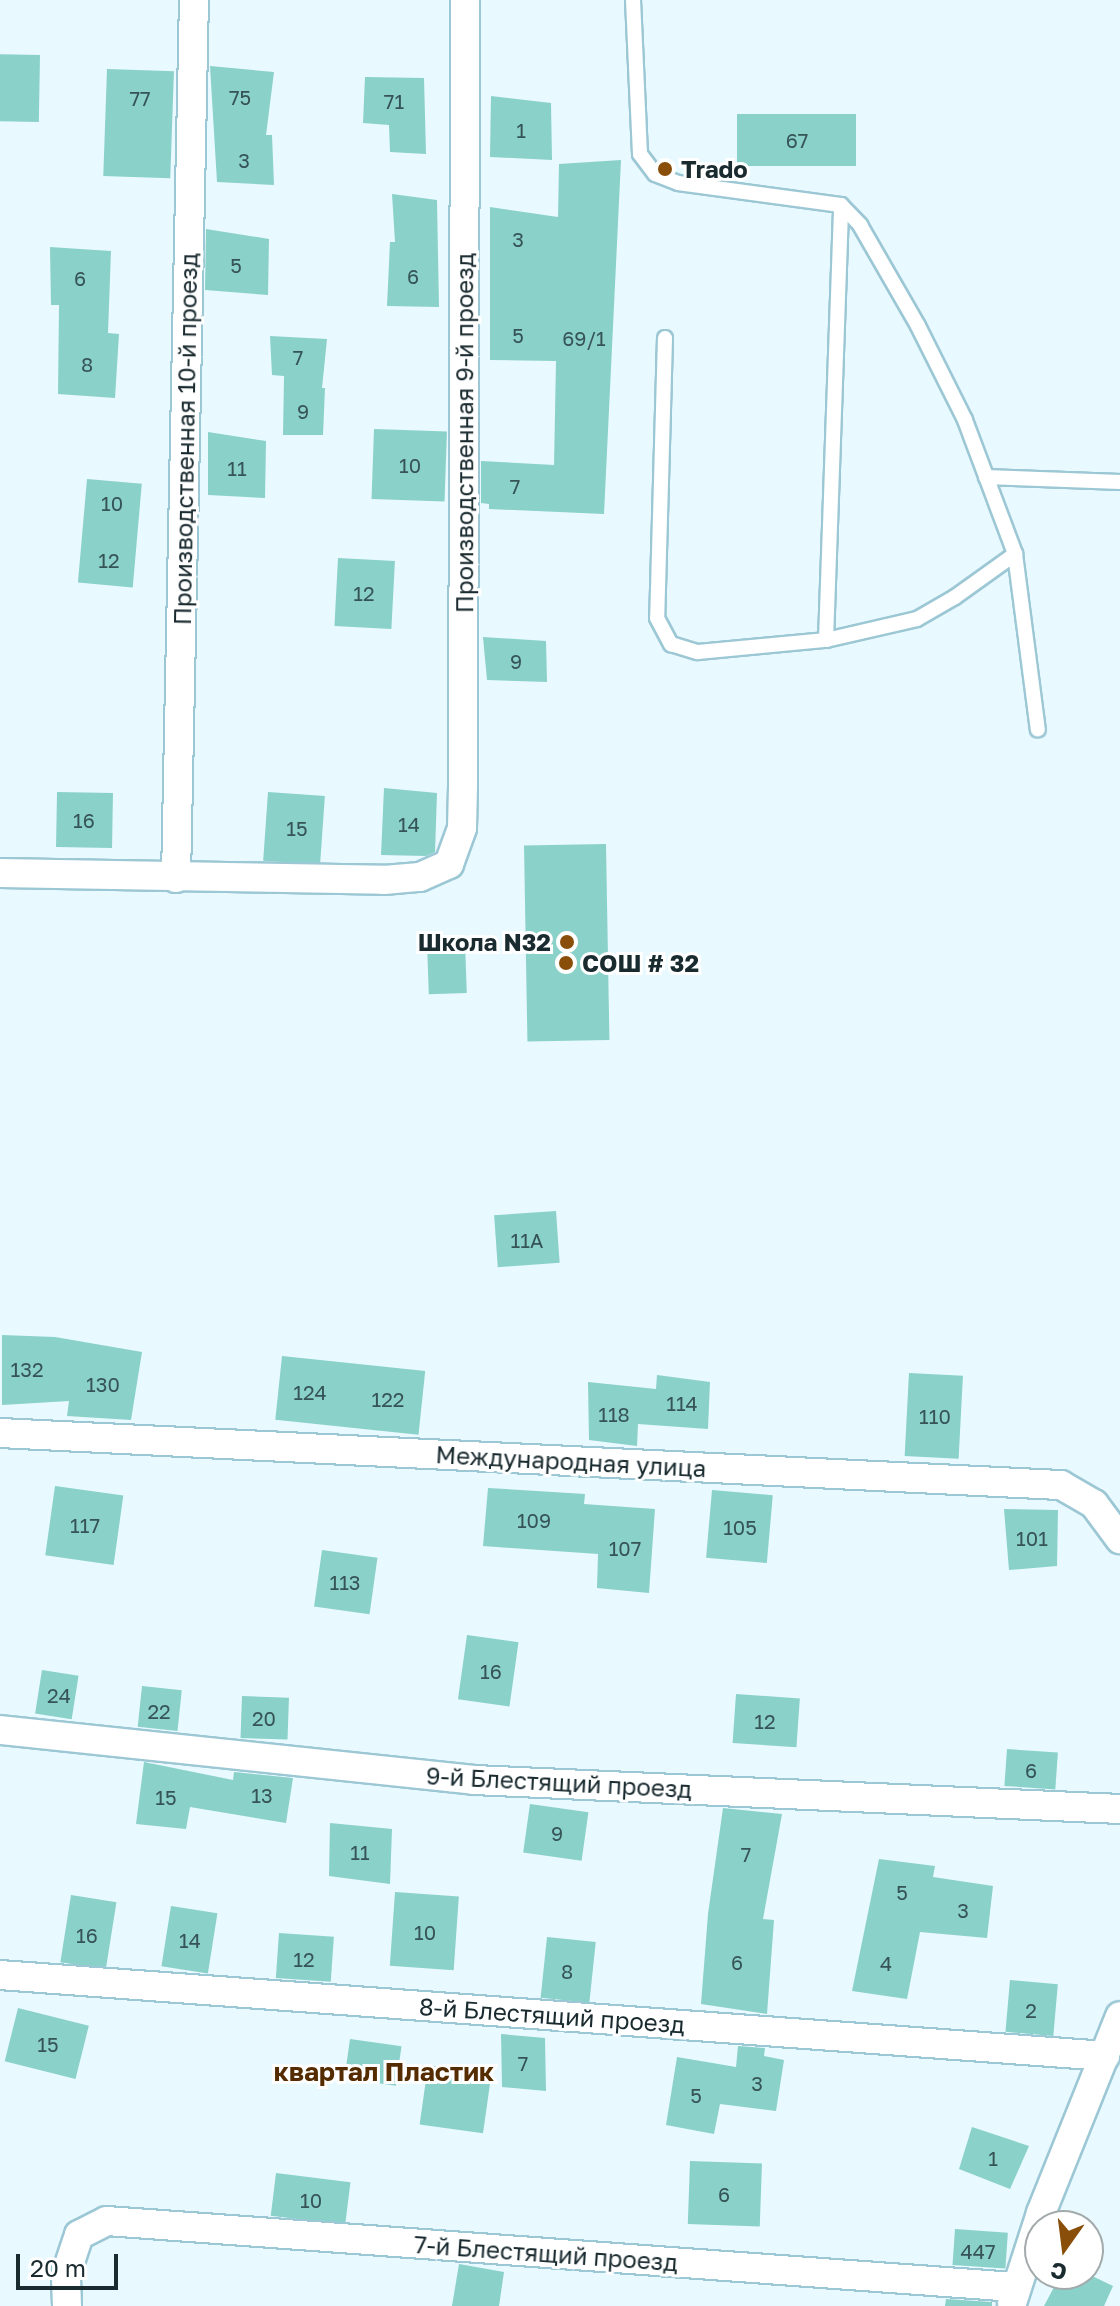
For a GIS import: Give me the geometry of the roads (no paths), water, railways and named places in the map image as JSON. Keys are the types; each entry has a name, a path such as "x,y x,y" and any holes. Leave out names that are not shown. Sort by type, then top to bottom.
{"street":[{"name":"Производственная 10-й проезд","path":"176,878 194,0"},
{"name":"Производственная 9-й проезд","path":"176,878 420,877 449,864 462,828 465,0"},
{"path":"0,873 176,878"},
{"name":"Международная улица","path":"0,1433 1061,1485 1094,1504 1120,1539"},
{"name":"9-й Блестящий проезд","path":"0,1730 474,1780 1120,1809"},
{"name":"8-й Блестящий проезд","path":"0,1975 1105,2056"},
{"path":"1013,2296 1041,2213 1120,2016"},
{"name":"7-й Блестящий проезд","path":"67,2306 66,2274 79,2235 107,2221 1013,2296"}],"lane":[{"path":"633,0 640,154 655,174 678,183 841,205 860,225 918,326 965,420 1015,554 1038,730"},
{"path":"826,640 841,205"},
{"path":"665,338 657,618 671,644 698,652 826,640 917,619 955,597 1015,554"},
{"path":"986,477 1120,482"}],"place":[{"name":"Trado","path":"665,169"},
{"name":"Школа N32","path":"567,942"},
{"name":"СОШ # 32","path":"566,963"}],"district":[{"name":"квартал Пластик","path":"384,2072"}]}
